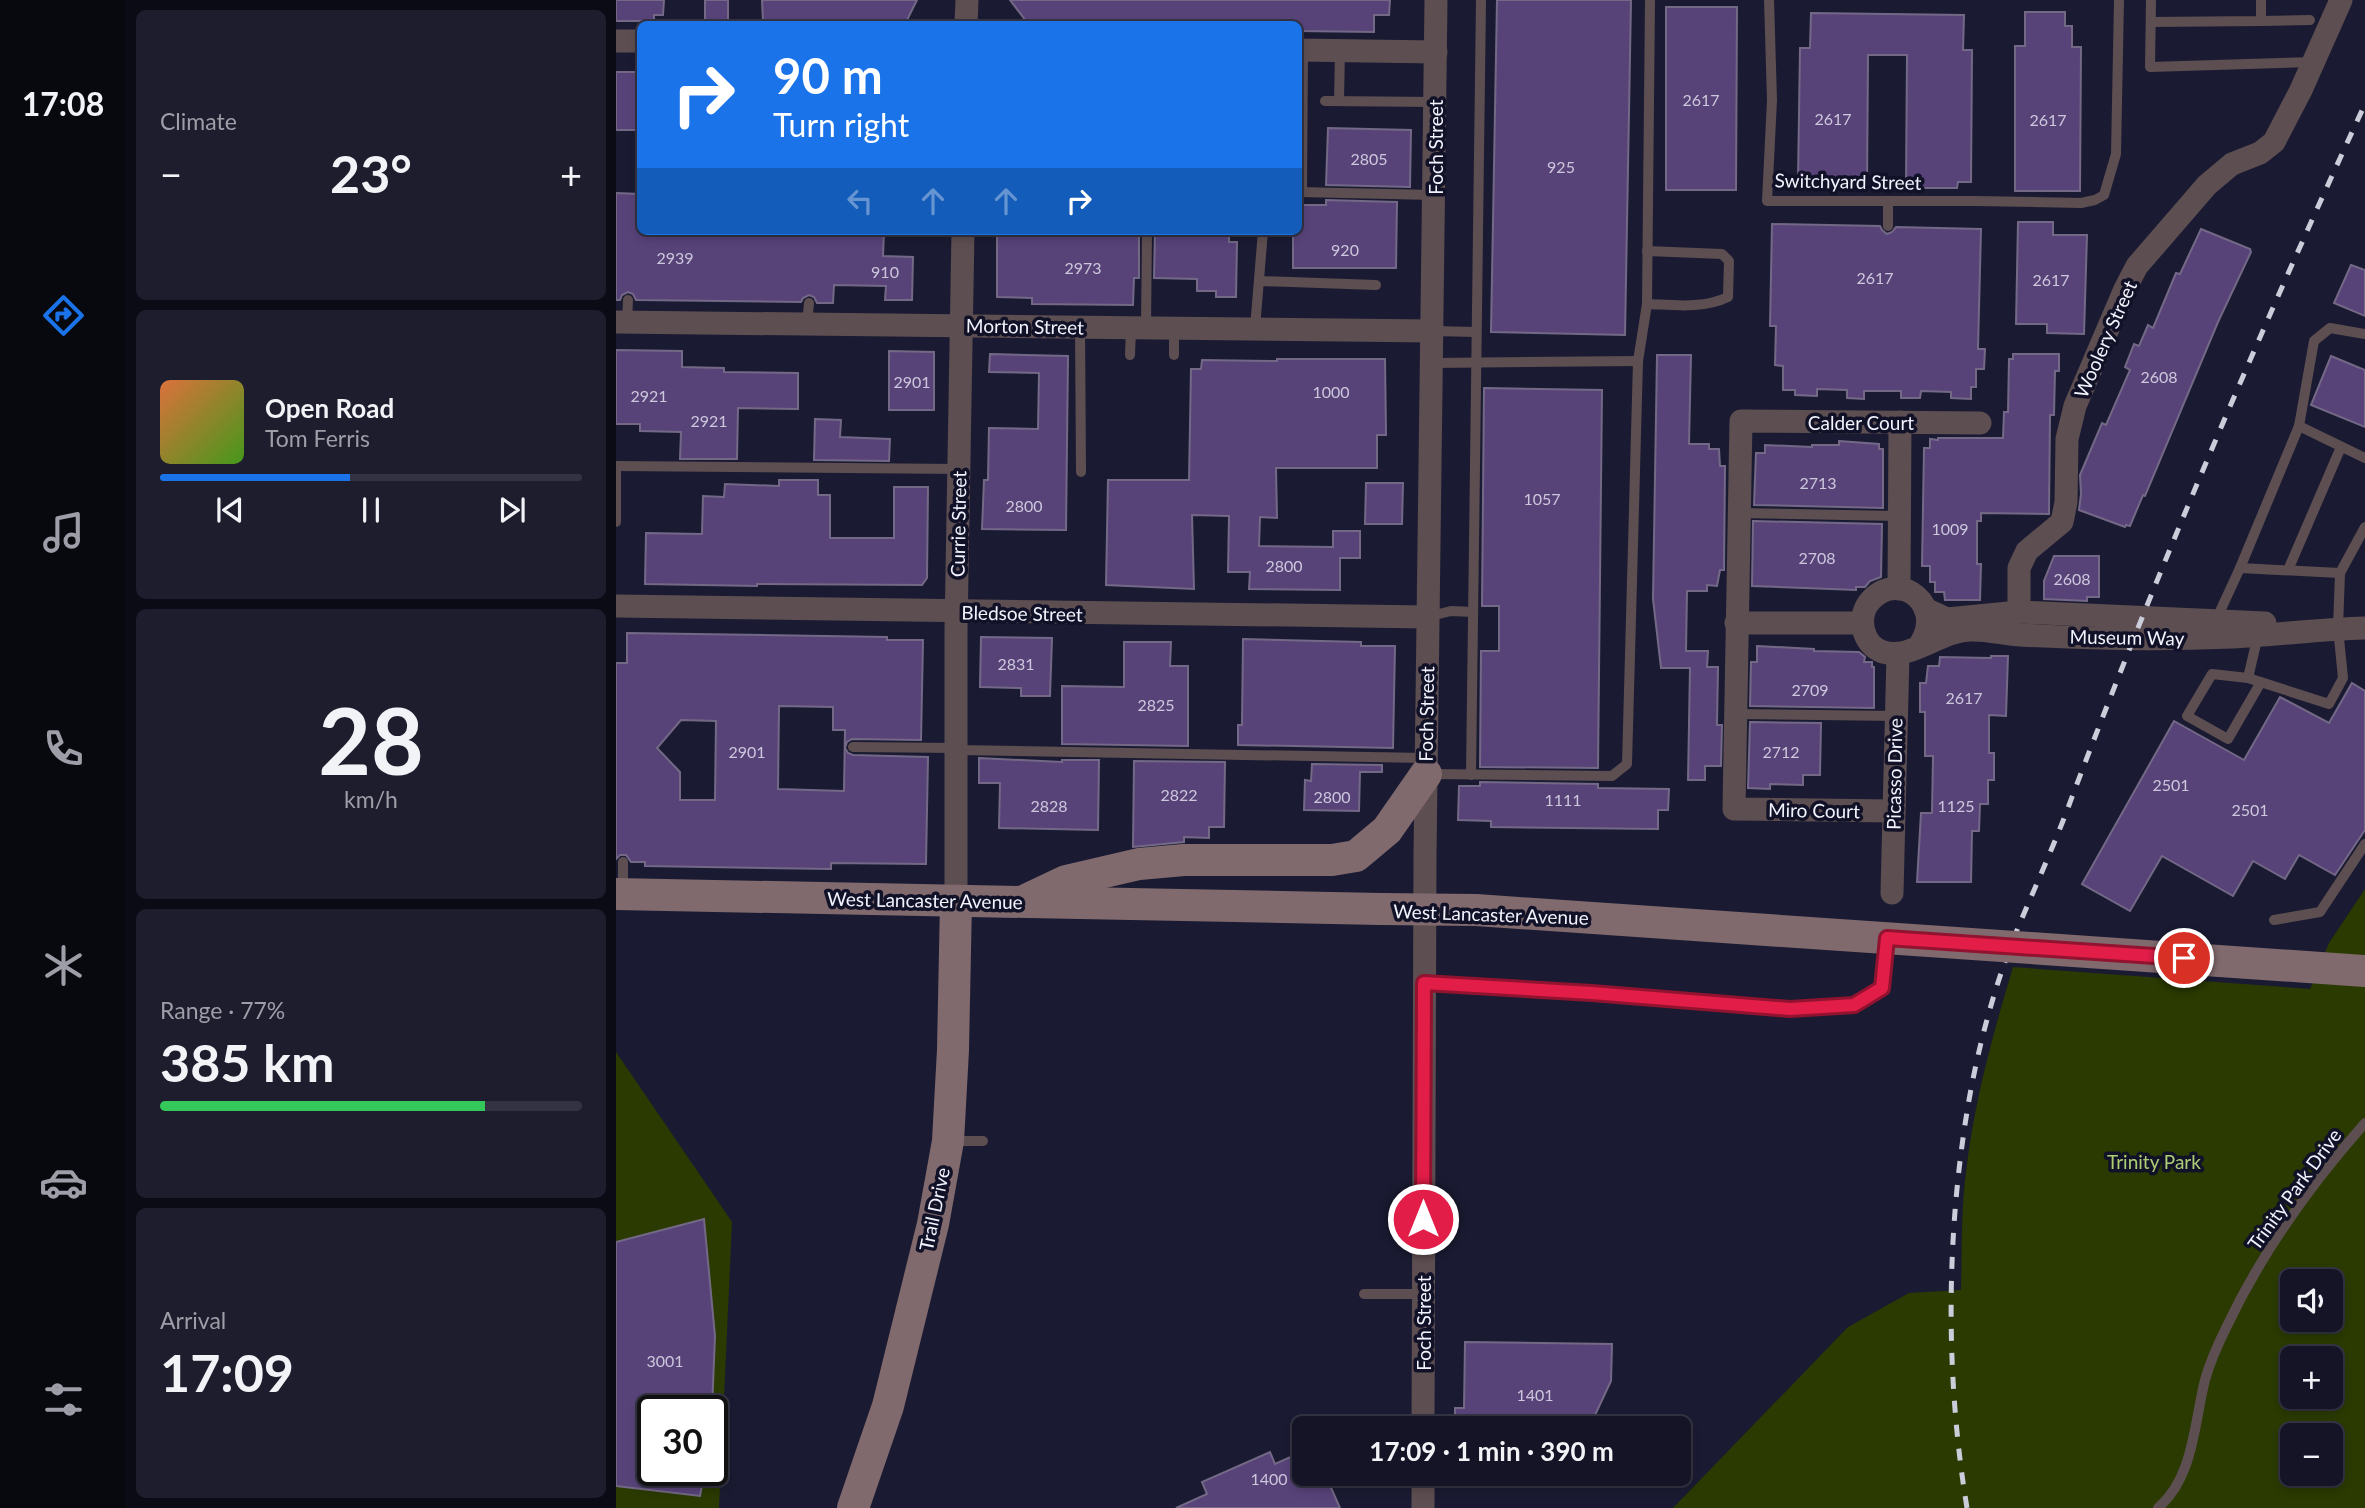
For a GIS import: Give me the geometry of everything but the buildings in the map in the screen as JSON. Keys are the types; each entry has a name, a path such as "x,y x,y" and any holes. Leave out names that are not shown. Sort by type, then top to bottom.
{"main road":[{"path":"1022,902 1066,881 1139,864 1184,860 1332,860 1356,856 1387,830 1426,766"},
{"name":"West Lancaster Avenue","path":"619,894 1476,910 2365,971"},
{"name":"Trail Drive","path":"853,1508 888,1406 933,1224 948,1141 956,901"}],"street":[{"path":"966,21 967,0"},
{"name":"Foch Street","path":"1423,1416 1427,617 1433,363 1436,0"},
{"name":"Woolery Street","path":"2018,612 2019,568 2027,551 2062,522 2066,502 2067,439 2075,406 2137,266 2207,185 2232,164 2260,153 2274,142 2342,0"},
{"path":"616,41 637,41"},
{"path":"1302,50 1436,52"},
{"name":"Currie Street","path":"956,901 956,612 963,235"},
{"name":"Morton Street","path":"624,315 808,313 961,325 1433,331"},
{"name":"Calder Court","path":"1739,513 1741,421 1980,423"},
{"path":"1899,589 1900,422"},
{"path":"1737,714 1739,513"},
{"path":"1909,590 1923,603 1925,609 1929,625 1925,636 1908,650 1882,652 1872,646 1866,636 1862,623 1865,609 1871,600 1883,592 1909,590"},
{"name":"Bledsoe Street","path":"616,606 1427,617"},
{"name":"Museum Way","path":"1925,609 1947,619 2018,612 2365,628"},
{"path":"1736,623 1862,623"},
{"name":"Museum Way","path":"1908,650 1950,633 1972,630 2032,635 2258,635 2338,628"},
{"name":"Picasso Drive","path":"1892,893 1896,716 1908,650"},
{"name":"Miro Court","path":"1737,714 1734,809 1893,811"},
{"path":"1423,1486 1423,1508"}],"lane":[{"path":"1471,775 1481,0"},
{"path":"853,747 1426,766 1471,775 1612,776 1627,764 1638,361 1647,304 1650,0"},
{"name":"Switchyard Street","path":"1769,0 1772,100 1767,201 2081,203 2104,195 2116,154 2119,0"},
{"path":"2151,0 2150,66 2314,62"},
{"path":"2261,0 2261,21"},
{"path":"2151,22 2310,20"},
{"path":"1339,101 1340,50"},
{"path":"1325,101 1435,102"},
{"path":"1302,192 1434,195"},
{"path":"1888,201 1888,226"},
{"path":"1130,355 1138,327 1147,235"},
{"path":"1255,328 1263,235"},
{"path":"1647,251 1721,254 1729,261 1730,276 1728,297 1717,302 1693,306 1647,304"},
{"path":"1260,281 1376,285"},
{"path":"1080,326 1080,472"},
{"path":"1174,327 1174,355"},
{"path":"2216,620 2299,426 2314,341 2330,328 2365,334"},
{"path":"1433,331 1476,331"},
{"path":"1433,363 1638,361"},
{"path":"2299,426 2365,458"},
{"path":"2288,570 2341,447"},
{"path":"616,522 616,468 958,469"},
{"path":"1739,513 1899,516"},
{"path":"2261,682 2228,739 2187,716 2211,674 2248,678 2261,682 2329,704 2343,678 2338,628 2340,573 2365,527"},
{"path":"2240,568 2340,573"},
{"path":"1427,617 1451,611 1473,612"},
{"path":"2248,678 2258,635"},
{"path":"1737,714 1896,716"},
{"path":"2274,920 2320,912 2365,844"},
{"path":"619,894 624,862"},
{"path":"1424,983 1790,1009 1854,1005 1882,988 1887,938"},
{"name":"Trinity Park Drive","path":"2158,1508 2184,1472 2206,1378 2227,1326 2275,1239 2332,1160 2365,1123"},
{"path":"948,1141 983,1141"},
{"path":"1364,1294 1423,1294"}],"green space":[{"name":"Trinity Park","path":"2365,889 2365,1508 1673,1508 1848,1327 1909,1293 1961,1290 1963,1201 1969,1146 1985,1068 2013,967 2310,989 2329,943"},
{"path":"616,1052 732,1222 724,1395 637,1395 637,1486 720,1486 719,1508 616,1508"}],"railway":[{"path":"1967,1508 1955,1407 1952,1252 1961,1150 1973,1079 1988,1016 2015,935 2059,832 2176,534 2287,275 2365,104"}],"route":[{"path":"1423,1219 1424,983 1790,1009 1854,1005 1882,988 1887,938 2184,958"}]}
